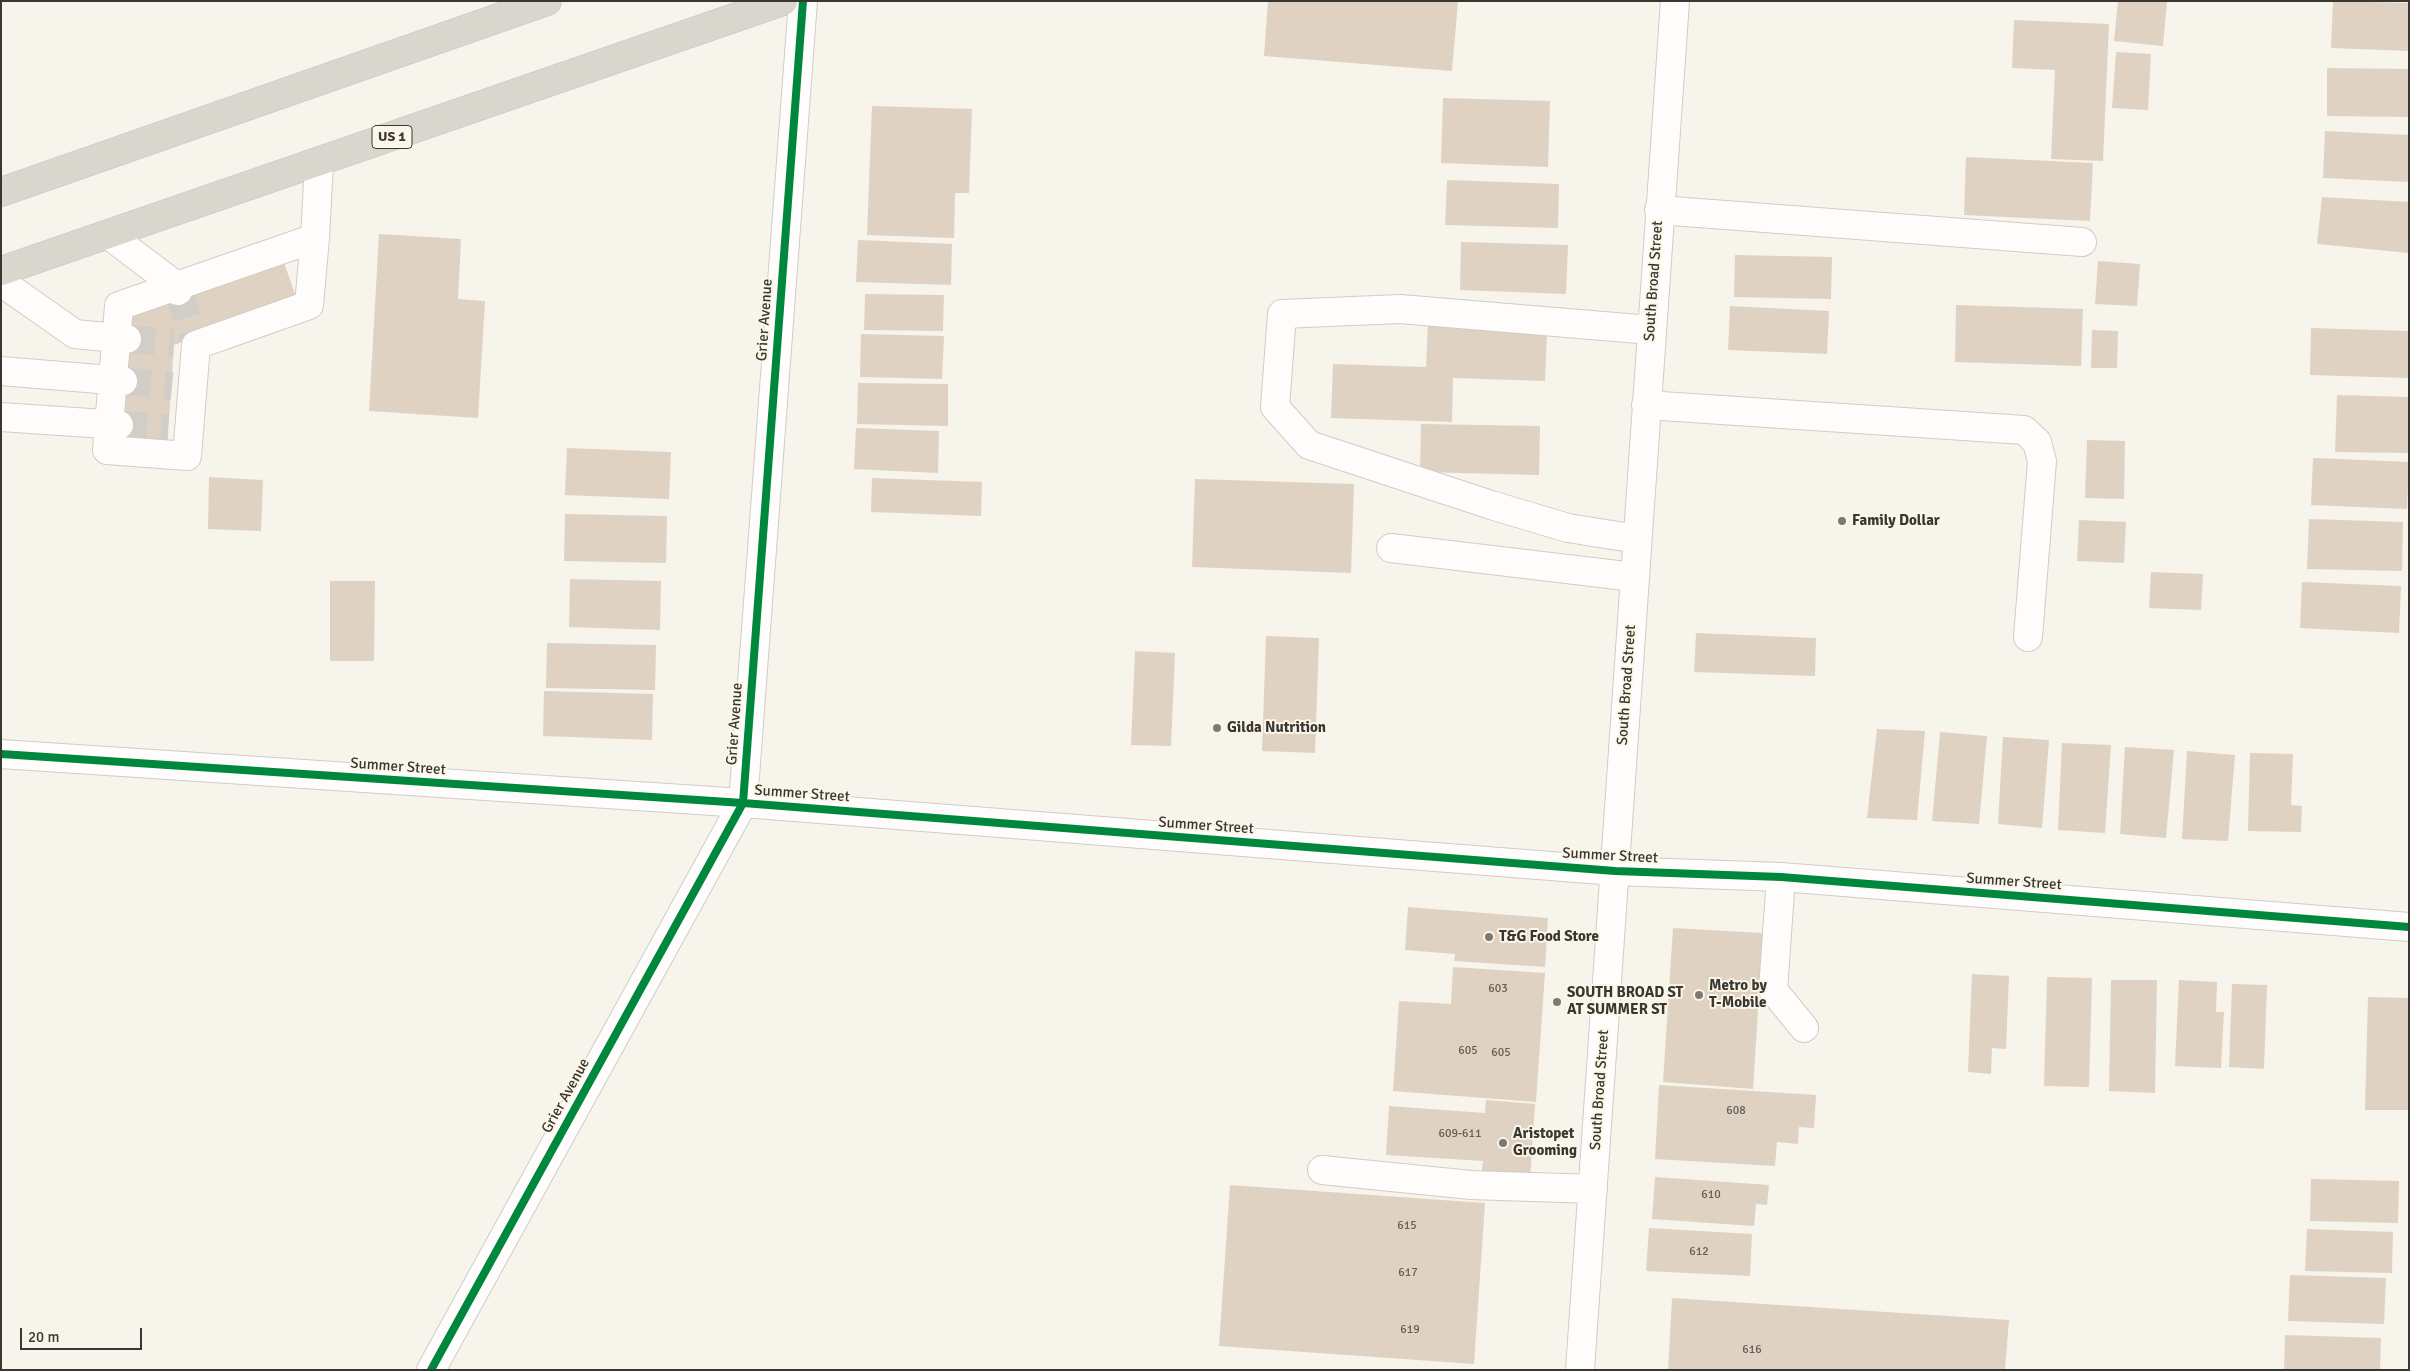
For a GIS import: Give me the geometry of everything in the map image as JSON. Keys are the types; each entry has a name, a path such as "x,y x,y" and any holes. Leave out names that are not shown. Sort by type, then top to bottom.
{"highway":[{"path":"1,192 519,6 546,1"},
{"name":"US 1","path":"1,271 319,163 782,1"}],"street":[{"name":"Grier Avenue","path":"431,1370 743,803 803,1"},
{"name":"South Broad Street","path":"1580,1370 1675,1"},
{"path":"314,238 176,288 119,306 122,339 115,425 108,450 187,456 179,429 188,341 309,305 314,238 319,163"},
{"path":"1659,210 2082,242"},
{"path":"109,235 176,288"},
{"path":"1,282 75,334 122,339"},
{"path":"1637,540 1568,528 1309,446 1276,407 1277,389 1282,314 1400,308 1651,330"},
{"path":"1,371 118,381"},
{"path":"1646,405 2024,430 2037,442 2042,461 2028,637"},
{"path":"1,417 115,425"},
{"path":"1391,548 1634,577"},
{"name":"Summer Street","path":"1,754 743,803 1615,871 1781,877 2409,926"},
{"path":"1781,877 1773,990 1804,1028"},
{"path":"1322,1170 1471,1185 1592,1189"}],"building":[{"path":"1268,1 1458,1 1452,71 1264,56"},
{"path":"2118,1 2167,1 2163,46 2114,41"},
{"path":"2333,1 2409,3 2409,51 2331,48"},
{"path":"2014,20 2109,24 2103,161 2051,159 2055,70 2012,68"},
{"path":"2116,52 2151,54 2148,110 2112,108"},
{"path":"2327,68 2409,69 2409,117 2327,116"},
{"path":"1443,98 1550,101 1548,167 1441,163"},
{"path":"872,106 972,109 969,193 955,193 954,238 867,235"},
{"path":"2325,131 2409,135 2409,182 2323,178"},
{"path":"1966,157 2093,163 2090,221 1964,215"},
{"path":"1447,180 1559,184 1558,228 1445,225"},
{"path":"2322,197 2409,202 2409,253 2317,244"},
{"path":"379,234 461,239 458,299 485,301 478,418 369,411"},
{"path":"858,240 952,244 951,285 856,282"},
{"path":"1461,242 1568,245 1566,294 1460,290"},
{"path":"1735,255 1832,257 1831,299 1734,297"},
{"path":"282,257 297,300 174,345 167,450 118,448 127,310"},
{"path":"2098,261 2140,264 2137,306 2095,304"},
{"path":"865,294 944,295 943,331 864,330"},
{"path":"1956,305 2083,309 2081,366 1955,362"},
{"path":"1730,306 1829,311 1827,354 1728,350"},
{"path":"1428,323 1511,326 1511,332 1547,334 1545,381 1453,378 1452,422 1331,418 1333,364 1426,367"},
{"path":"2311,328 2409,331 2409,378 2310,375"},
{"path":"2092,330 2118,331 2117,368 2091,368"},
{"path":"861,334 944,336 942,379 860,377"},
{"path":"858,383 948,384 948,426 857,424"},
{"path":"2337,395 2409,397 2409,453 2335,452"},
{"path":"1421,424 1540,426 1539,475 1420,472"},
{"path":"856,428 939,431 938,473 854,469"},
{"path":"2087,440 2125,441 2124,499 2085,498"},
{"path":"567,448 671,452 669,499 565,495"},
{"path":"2313,458 2409,462 2407,509 2311,505"},
{"path":"209,477 263,480 261,531 208,529"},
{"path":"872,478 982,482 981,516 871,512"},
{"path":"1195,479 1354,484 1351,573 1192,567"},
{"path":"565,514 667,516 666,563 564,561"},
{"path":"2309,519 2403,522 2402,571 2307,569"},
{"path":"2079,520 2126,522 2124,563 2077,561"},
{"path":"2151,572 2203,574 2201,610 2149,608"},
{"path":"570,579 661,581 660,630 569,627"},
{"path":"330,581 375,581 374,661 330,661"},
{"path":"2302,582 2401,586 2399,633 2300,628"},
{"path":"1696,633 1816,638 1815,676 1694,672"},
{"path":"1266,636 1319,638 1315,753 1262,751"},
{"path":"547,643 656,645 655,690 546,688"},
{"path":"1135,651 1175,653 1171,746 1131,745"},
{"path":"544,691 653,694 652,740 543,736"},
{"path":"1877,729 1925,731 1917,820 1867,818"},
{"path":"1940,732 1987,736 1979,824 1932,821"},
{"path":"2003,737 2049,740 2042,828 1998,824"},
{"path":"2062,743 2111,745 2105,833 2058,830"},
{"path":"2125,747 2174,750 2166,838 2120,834"},
{"path":"2187,751 2235,755 2228,841 2182,839"},
{"path":"2250,753 2293,754 2291,805 2302,806 2301,832 2248,831"},
{"path":"1408,907 1548,918 1545,967 1454,961 1455,954 1405,950"},
{"path":"1673,928 1763,933 1753,1089 1663,1082"},
{"path":"1453,967 1545,973 1536,1102 1393,1091 1399,1001 1451,1004"},
{"path":"1972,974 2009,976 2006,1049 1992,1048 1991,1074 1968,1072"},
{"path":"2047,977 2092,978 2089,1087 2044,1086"},
{"path":"2111,980 2157,980 2155,1093 2109,1091"},
{"path":"2179,980 2217,982 2216,1012 2224,1012 2221,1068 2175,1066"},
{"path":"2232,984 2267,985 2264,1069 2229,1067"},
{"path":"2368,997 2409,998 2409,1110 2365,1110"},
{"path":"1659,1085 1816,1095 1814,1128 1799,1127 1798,1144 1777,1142 1775,1166 1655,1159"},
{"path":"1486,1100 1535,1104 1530,1179 1481,1175 1483,1161 1386,1155 1389,1106 1485,1113"},
{"path":"1655,1177 1769,1185 1767,1205 1756,1204 1754,1226 1652,1219"},
{"path":"2311,1179 2399,1181 2398,1223 2310,1221"},
{"path":"1230,1185 1485,1203 1474,1364 1219,1346"},
{"path":"1649,1228 1752,1234 1750,1276 1646,1271"},
{"path":"2307,1229 2393,1232 2392,1273 2305,1271"},
{"path":"2290,1275 2386,1278 2384,1324 2288,1321"},
{"path":"1672,1298 2009,1320 2005,1370 1668,1370"},
{"path":"2285,1335 2381,1338 2380,1370 2284,1370"}],"tunnel":[{"path":"178,291 193,336"},
{"path":"127,339 174,343"},
{"path":"123,381 172,386"},
{"path":"119,425 168,428"}],"cycle path":[{"path":"431,1370 743,803 803,1"},
{"path":"1,754 743,803 1615,871 1781,877 2409,927"}],"place":[{"name":"Family Dollar","path":"1842,521"},
{"name":"Gilda Nutrition","path":"1217,728"},
{"name":"T&G Food Store","path":"1489,937"},
{"name":"Metro by T-Mobile","path":"1699,995"},
{"name":"SOUTH BROAD ST AT SUMMER ST","path":"1557,1002"},
{"name":"Aristopet Grooming","path":"1503,1143"}]}
